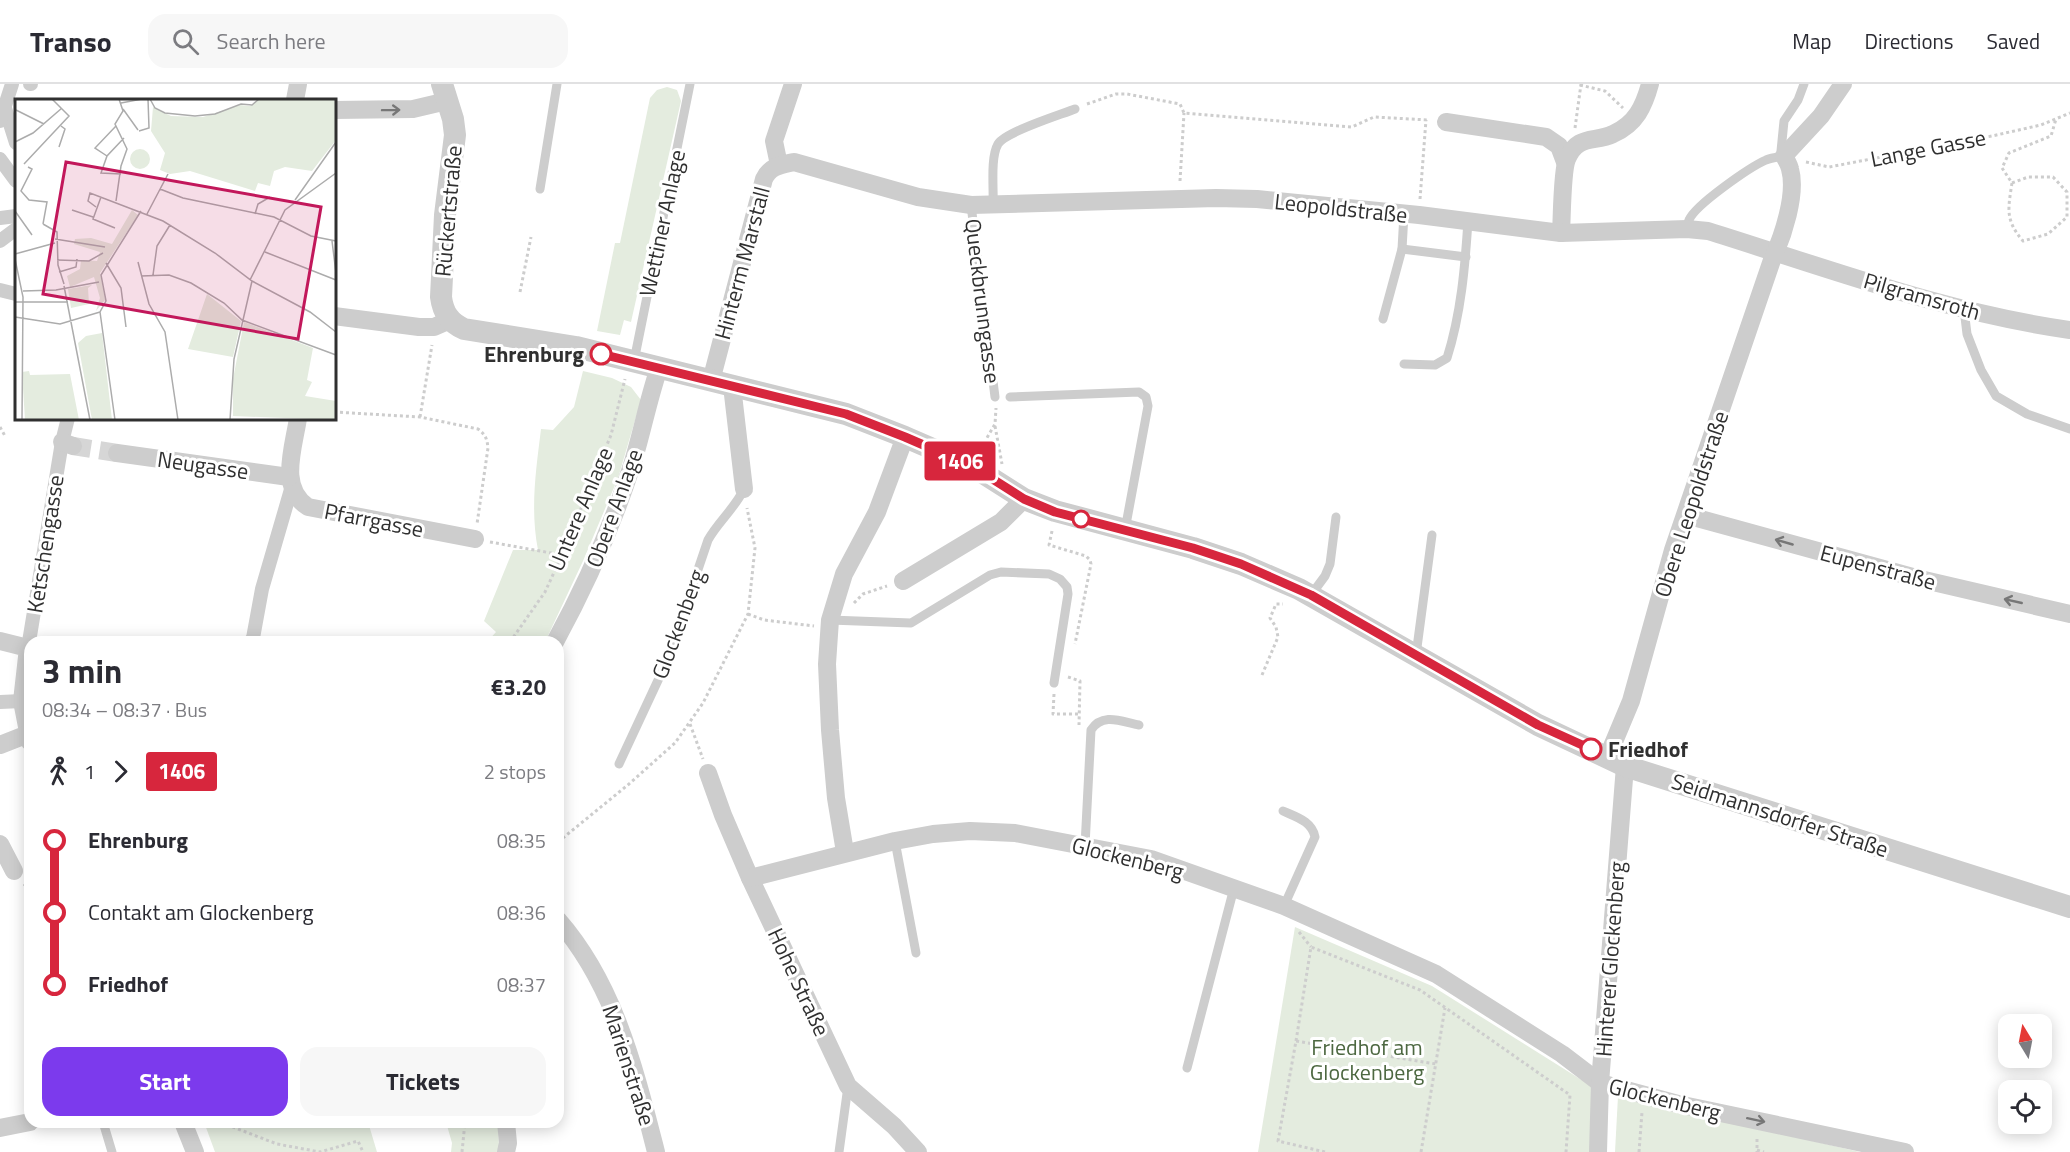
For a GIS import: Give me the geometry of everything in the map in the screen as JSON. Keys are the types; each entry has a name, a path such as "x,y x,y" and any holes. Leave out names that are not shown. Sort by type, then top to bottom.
{"street":[{"path":"12,84 7,114 15,139"},
{"path":"295,99 298,84"},
{"name":"Hinterm Marstall","path":"721,383 764,179 771,169 779,165 774,141 793,84"},
{"path":"1561,233 1569,156 1577,144 1612,135 1632,122 1644,106 1650,84"},
{"path":"1784,156 1821,116 1843,84"},
{"path":"336,110 413,110 445,93"},
{"name":"Rückertstraße","path":"442,324 445,215 454,135 453,119 445,93"},
{"path":"1446,122 1546,136 1569,156"},
{"name":"Obere Leopoldstraße","path":"1616,761 1663,584 1776,252 1792,191 1790,168 1784,156"},
{"path":"0,159 15,180"},
{"name":"Leopoldstraße","path":"779,165 794,162 918,197 971,205 1179,198 1257,200 1468,221 1561,233 1687,229"},
{"path":"0,218 15,216"},
{"name":"Pilgramsroth","path":"1687,229 1708,231 1964,309 2024,324 2070,330"},
{"path":"0,241 15,231"},
{"path":"0,290 15,294"},
{"path":"336,316 420,327 442,324"},
{"name":"Seidmannsdorfer Straße","path":"442,324 576,347 630,367 659,368 846,414 972,466 1024,499 1055,512 1193,548 1241,564 1311,595 1538,725 1616,761 2070,907"},
{"name":"Obere Anlage","path":"558,636 579,598 604,542 632,465 659,368"},
{"path":"721,383 744,489"},
{"name":"Ketschengasse","path":"31,636 67,444 68,420"},
{"path":"253,636 262,589 290,482 298,420"},
{"path":"845,852 836,798 830,730 827,664 830,624 844,574 877,512 905,437"},
{"name":"Neugasse","path":"117,453 290,482"},
{"name":"Pfarrgasse","path":"290,482 299,500 308,507 475,539"},
{"path":"903,581 1001,522 1024,499"},
{"name":"Eupenstraße","path":"1686,515 1920,579 2070,614"},
{"path":"0,641 24,647"},
{"path":"0,702 24,701"},
{"path":"0,745 24,739"},
{"name":"Hinterer Glockenberg","path":"1598,1152 1616,761"},
{"path":"708,773 750,878"},
{"name":"Glockenberg","path":"750,878 895,841 933,834 970,831 1015,833 1151,859 1284,906 1436,974 1562,1054 1600,1083 1678,1104 1905,1152"},
{"path":"0,844 14,871"},
{"name":"Hohe Straße","path":"750,878 848,1086 894,1126 918,1152"},
{"name":"Marienstraße","path":"564,927 587,958 625,1038 656,1152"},
{"path":"0,1128 24,1123"},
{"path":"192,1128 195,1152"},
{"path":"506,1152 507,1128"}],"lane":[{"path":"540,189 557,84"},
{"name":"Wettiner Anlage","path":"630,367 690,84"},
{"path":"1687,229 1692,214 1705,202 1748,170 1767,160 1784,156 1781,151 1784,121 1798,100 1804,84"},
{"path":"993,205 994,157 998,143 1009,134 1075,109"},
{"name":"Queckbrunngasse","path":"971,205 995,397"},
{"path":"1383,320 1411,215"},
{"path":"1404,364 1435,365 1447,358 1454,336 1466,256 1468,221"},
{"path":"1402,249 1466,256"},
{"path":"1964,309 1967,334 1981,370 1996,396 2027,414 2070,429"},
{"name":"Queckbrunngasse","path":"1010,397 1139,392 1146,397 1148,406 1125,531"},
{"name":"Glockenberg","path":"619,764 667,662 708,540 738,502 744,489"},
{"path":"1311,595 1326,576 1330,564 1336,517"},
{"path":"1416,655 1432,535"},
{"path":"830,624 910,623 990,575 1013,571 1049,574 1060,579 1067,587 1068,594 1054,682"},
{"path":"1086,846 1091,730 1101,720 1109,719 1139,725"},
{"path":"1283,811 1309,824 1314,829 1315,837 1284,906"},
{"path":"895,841 916,953"},
{"path":"1187,1068 1234,888"},
{"path":"839,1152 848,1086"},
{"path":"105,1128 112,1152"}],"path":[{"path":"1569,156 1581,85 1605,92 1626,110 1632,122"},
{"path":"1075,109 1116,94 1180,104 1184,112 1179,198"},
{"path":"1184,112 1352,127 1374,117 1446,122"},
{"name":"Lange Gasse","path":"1784,156 1829,167 1992,136 2070,113"},
{"path":"2012,183 2028,177 2053,177 2067,192 2067,216 2048,234 2023,241 2011,227 2008,204 2012,183 2002,168 2009,153 2051,136 2056,119"},
{"path":"1411,215 1426,120"},
{"path":"520,292 531,237"},
{"path":"420,417 442,324"},
{"name":"Untere Anlage","path":"514,636 546,592 562,555 611,435 630,367"},
{"path":"336,412 420,417 478,429 484,434 488,448 475,539 562,555"},
{"name":"Queckbrunngasse","path":"980,451 995,424 996,414"},
{"path":"995,424 1001,456"},
{"path":"0,427 5,436"},
{"path":"564,837 675,743 690,724 748,614 755,548 744,489"},
{"path":"1055,512 1049,544 1086,556 1091,564 1073,654"},
{"path":"852,622 854,603 863,594 903,581"},
{"path":"1262,675 1278,637 1276,627 1270,618 1276,604 1284,604"},
{"path":"748,614 764,620 830,624"},
{"path":"1068,677 1080,681 1079,726"},
{"path":"1054,682 1053,714 1080,714"},
{"path":"690,724 708,773"},
{"path":"1324,1152 1278,1141 1311,947 1420,990 1570,1095 1566,1152"},
{"path":"1421,1152 1445,1008"},
{"path":"1296,1041 1436,1064"},
{"path":"1639,1152 1642,1112"},
{"path":"235,1128 277,1144 320,1152 358,1141 363,1152"},
{"path":"462,1152 464,1128"},
{"path":"1746,1137 1758,1140 1757,1151 1764,1152"}],"green space":[{"path":"667,87 677,90 681,101 631,322 624,320 620,335 597,331 615,243 620,243 650,98 657,90"},
{"path":"583,371 612,378 631,387 641,400 618,478 548,636 492,636 496,632 484,621 513,550 538,550 534,505 541,429 553,430 574,407"},
{"name":"Friedhof am Glockenberg","path":"1295,927 1432,986 1596,1089 1593,1152 1258,1152"},
{"path":"1618,1096 1860,1152 1615,1152"},
{"path":"206,1128 370,1128 377,1152 215,1152"},
{"path":"448,1128 498,1128 497,1152 451,1152 452,1143"}],"tunnel":[{"path":"73,446 117,453"}],"bus line":[{"name":"1406","path":"601,354 846,414 972,466 1024,499 1055,512 1193,548 1241,564 1311,595 1538,725 1591,749"}],"place":[{"name":"Ehrenburg","path":"601,354"},
{"name":"Friedhof","path":"1591,749"}]}
